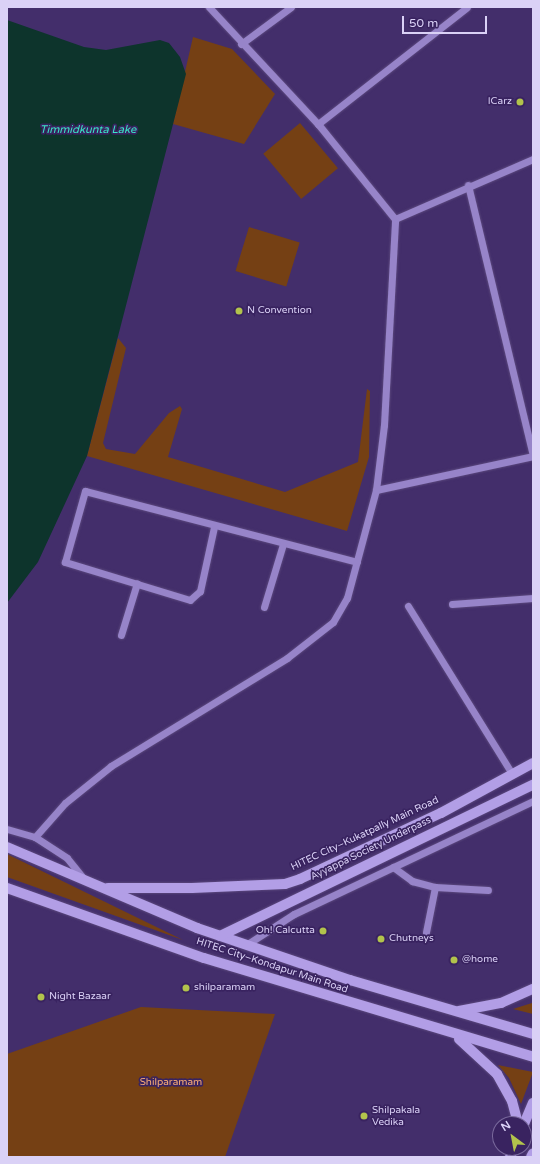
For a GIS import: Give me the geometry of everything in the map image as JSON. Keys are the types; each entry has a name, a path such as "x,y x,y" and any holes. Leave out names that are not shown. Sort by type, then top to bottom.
{"main road":[{"name":"HITEC City–Kukatpally Main Road","path":"100,888 284,884 441,813 533,764"},
{"name":"Ayyappa Society Underpass","path":"220,936 533,784"},
{"name":"HITEC City–Kondapur Main Road","path":"7,847 84,879 100,888 220,936 451,1011 533,1034"},
{"name":"HITEC City–Kondapur Main Road","path":"7,888 204,958 444,1032 533,1057"},
{"path":"451,1011 484,1008 533,989"},
{"path":"444,1032 472,1048 497,1074 512,1101 516,1116"},
{"path":"527,1116 533,1103"},
{"path":"531,1157 533,1152"}],"street":[{"path":"35,837 65,803 111,766 319,636 333,622 347,598 376,490 384,425 395,219 318,124 241,44 209,7"},
{"path":"241,44 291,7"},
{"path":"318,124 467,7"},
{"path":"395,219 468,185 533,159"},
{"path":"376,490 533,455 468,185"},
{"path":"214,527 196,596 190,600 65,562 85,491 214,527 357,562"},
{"path":"264,607 283,544"},
{"path":"121,635 137,583"},
{"path":"452,604 533,598"},
{"path":"408,606 512,774"},
{"path":"246,945 294,914 533,801"},
{"path":"7,829 35,837 67,858 84,879"},
{"path":"393,867 412,881 435,887 488,890"},
{"path":"426,932 435,887"}],"green space":[{"path":"193,37 232,49 275,94 244,144 173,124"},
{"path":"300,123 338,168 301,199 263,154"},
{"path":"249,227 300,242 286,286 236,271"},
{"path":"118,338 126,348 103,443 106,449 135,454 169,413 180,406 182,409 168,457 285,492 358,462 367,389 370,391 369,457 347,531 87,456"},
{"path":"7,854 183,940 7,877"},
{"path":"532,1003 533,1014 513,1009"},
{"name":"Shilparamam","path":"141,1007 275,1014 225,1157 7,1157 7,1054"},
{"path":"498,1065 533,1072 521,1104 509,1078"}],"water":[{"name":"Timmidkunta Lake","path":"7,20 84,47 106,50 160,40 169,43 180,57 186,74 87,456 38,562 7,603"}],"place":[{"name":"ICarz","path":"520,102"},
{"name":"N Convention","path":"239,311"},
{"name":"Oh! Calcutta","path":"323,931"},
{"name":"Chutneys","path":"381,939"},
{"name":"@home","path":"454,960"},
{"name":"shilparamam","path":"186,988"},
{"name":"Night Bazaar","path":"41,997"},
{"name":"Shilpakala Vedika","path":"364,1116"}]}
